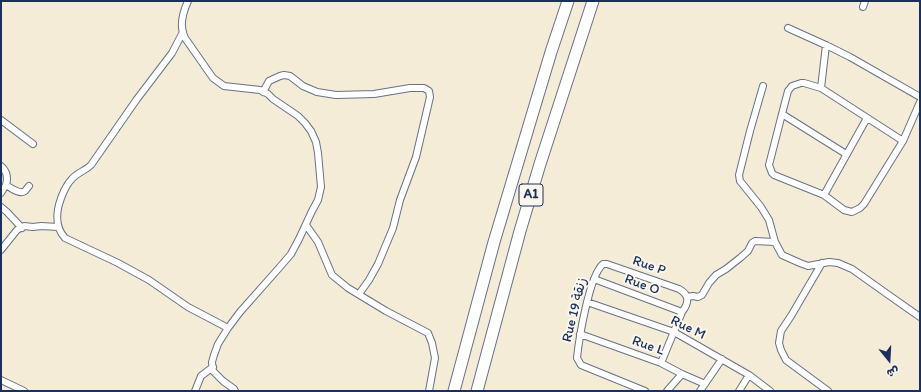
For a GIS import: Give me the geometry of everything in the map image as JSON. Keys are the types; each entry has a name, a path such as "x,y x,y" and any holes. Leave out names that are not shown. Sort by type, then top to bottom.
{"highway":[{"name":"A1","path":"454,391 494,242 551,52 568,1"},
{"name":"A1","path":"477,391 520,231 542,157 593,1"}],"street":[{"path":"188,1 182,29 185,38 213,78 224,86 231,88 260,90 268,94 305,123 316,142 318,153 321,187 318,200 299,240 291,254 228,328 218,344 214,355 212,367 213,371 235,391"},
{"path":"788,28 850,57 920,97"},
{"path":"183,32 172,53 137,99 91,166 69,182 60,200 57,219 58,227 61,234 66,238 149,280 188,307 228,328"},
{"path":"821,88 826,45"},
{"path":"263,92 269,81 284,75 290,76 303,86 313,91 336,95 374,94 410,88 424,88 429,92 430,97 416,157 400,200 393,228 375,269 359,294"},
{"path":"903,141 821,88 801,83 792,86 788,91 769,165 774,175 824,195 844,210 852,212 864,204 903,141 920,102"},
{"path":"763,86 739,175 740,181 761,207 769,220 775,242 782,255 808,266 829,262 838,263 852,269 920,317"},
{"path":"782,114 846,154"},
{"path":"824,195 867,118"},
{"path":"1,120 33,144"},
{"path":"1,166 6,173 8,180 1,193"},
{"path":"6,185 22,192 29,186"},
{"path":"1,207 22,228"},
{"path":"306,224 318,242 332,275 348,288 386,311 428,333 435,358 429,391"},
{"path":"1,250 17,230 24,226 34,228 41,226 58,227"},
{"path":"662,363 682,312 686,306 687,298 702,295 716,275 744,255 755,241 775,242"},
{"path":"822,263 781,332 780,342 781,350 786,360 828,391"},
{"name":"Rue 19 زنقة","path":"612,266 603,264 599,268 594,280 587,302 580,334 577,358 579,363 629,388"},
{"name":"Rue P","path":"612,266 679,289 684,292 687,298"},
{"name":"Rue O","path":"594,280 682,312"},
{"name":"Rue M","path":"587,302 674,332 749,375 770,391"},
{"name":"Rue L","path":"580,334 662,363 705,384"},
{"path":"700,391 722,359"},
{"path":"195,391 201,376 212,367"},
{"path":"667,391 682,374"},
{"path":"739,391 749,375"},
{"path":"1,380 24,391"},
{"path":"629,388 644,391"}]}
